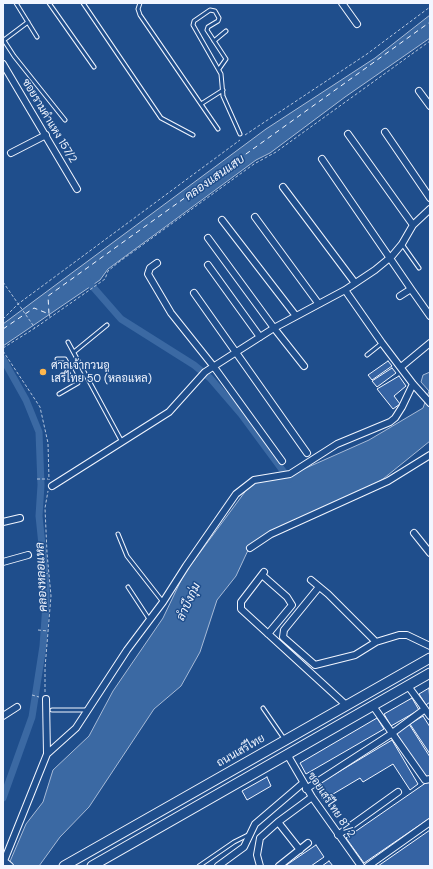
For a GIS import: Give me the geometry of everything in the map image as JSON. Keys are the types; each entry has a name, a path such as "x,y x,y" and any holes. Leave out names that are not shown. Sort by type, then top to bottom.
{"main road":[{"name":"ถนนเสรีไทย","path":"64,866 430,658"},
{"path":"92,866 430,674"},
{"path":"152,816 160,828"}],"street":[{"path":"342,3 357,24"},
{"name":"ซอยรามคำแหง 157/2","path":"3,64 77,188"},
{"path":"419,91 430,106"},
{"path":"385,132 430,198"},
{"path":"348,134 413,225"},
{"path":"11,153 46,136"},
{"path":"322,159 430,316"},
{"path":"283,187 355,283"},
{"path":"50,486 169,412 203,374 274,328 318,303 345,290 355,283 389,258 402,244 413,225 430,209"},
{"path":"255,217 318,303"},
{"path":"222,220 296,316"},
{"path":"208,238 304,366"},
{"path":"157,263 150,268 148,274 171,313 214,367 282,461"},
{"path":"208,265 260,337"},
{"path":"400,296 411,289"},
{"path":"345,290 382,343 413,384 430,403"},
{"path":"194,293 307,453"},
{"path":"401,367 430,343"},
{"path":"6,863 23,810 47,754 76,728 236,494 255,479 286,475 337,444 390,422 395,418 402,407 413,384"},
{"path":"250,548 271,534 388,481 430,455"},
{"path":"3,522 20,518"},
{"path":"414,533 430,553"},
{"path":"3,562 28,555"},
{"path":"268,634 292,605 287,597 263,574 246,595 240,606 268,634 346,705"},
{"path":"311,580 376,642"},
{"path":"319,587 284,630 283,637 316,665 355,655 376,642 399,635 407,635 430,646"},
{"path":"408,686 430,716"},
{"path":"45,699 47,754"},
{"path":"373,706 424,780 430,779"},
{"path":"3,716 17,708"},
{"path":"218,866 244,847 255,824 305,786 392,734 424,709"},
{"name":"ซอยเสรีไทย 81/2","path":"287,754 312,797 361,866"},
{"path":"338,835 398,792"},
{"path":"260,866 258,855 260,838 278,822 312,797"},
{"path":"278,822 300,850"},
{"path":"368,866 430,822"},
{"path":"279,866 308,843"}],"lane":[{"path":"16,3 37,37"},
{"path":"50,3 94,67"},
{"path":"83,3 162,118 193,135"},
{"path":"140,3 138,9 140,15 218,129"},
{"path":"219,69 226,62 226,60 207,28 218,21 218,15 214,9 194,21 193,25 219,69 222,77 223,90 240,134"},
{"path":"28,22 3,39 14,56 65,120"},
{"path":"214,41 226,31"},
{"path":"3,77 9,74"},
{"path":"201,104 223,90"},
{"path":"402,244 419,268"},
{"path":"74,352 107,325"},
{"path":"68,342 122,442"},
{"path":"367,355 382,343"},
{"path":"57,359 65,359 79,382 58,394"},
{"path":"85,380 89,379"},
{"path":"118,534 127,556 163,602"},
{"path":"128,587 150,619"},
{"path":"263,708 285,740"},
{"path":"52,710 89,710"},
{"path":"199,866 234,842 250,834"}],"path":[{"path":"3,319 18,304 256,126 367,54 430,7"},
{"path":"3,348 50,318 105,279 108,271 119,262 248,168 276,152 430,41"},
{"path":"3,282 35,328"},
{"path":"49,314 50,318"},
{"path":"3,351 40,407 48,443 50,486 45,508 46,552 50,573 51,596 45,668 45,699 32,695"},
{"path":"37,479 49,479"},
{"path":"40,574 50,573"},
{"path":"38,630 49,631"}],"water":[{"name":"คลองแสนแสบ","path":"430,15 430,38 345,97 270,153 256,160 108,269 100,280 3,346 3,324 266,129 375,58"},
{"name":"ลำบึงกุ่ม","path":"430,372 430,441 383,479 357,494 250,546 236,576 217,600 200,652 181,686 154,709 89,807 60,837 39,866 8,866 26,824 43,802 53,770 89,736 113,691 163,618 184,574 253,481 297,472 369,440 423,408 429,391 421,382 423,375"}],"building":[{"path":"388,361 392,366 372,380 368,375"},
{"path":"392,368 396,373 377,387 372,381"},
{"path":"399,376 406,386 394,396 400,404 393,409 377,389"},
{"path":"429,688 430,702 426,705 419,694"},
{"path":"412,698 419,710 391,726 384,714"},
{"path":"423,716 430,727 430,754 410,724"},
{"path":"377,718 384,729 306,774 300,763"},
{"path":"409,724 430,757 430,776 426,778 396,733"},
{"path":"392,740 418,784 410,790 393,764 363,782 360,778 323,800 315,786"},
{"path":"267,777 271,786 247,800 242,791"},
{"path":"430,780 430,818 364,863 346,838"},
{"path":"430,830 430,866 378,866"},
{"path":"316,845 324,857 311,866 285,866"},
{"path":"329,861 333,866 322,866"}],"waterway":[{"path":"86,279 121,319 194,365 210,378 241,414 289,479"},
{"name":"คลองหลอแหล","path":"3,359 26,400 39,432 41,485 39,516 46,584 43,646 32,717 3,798"}],"ferry route":[{"path":"3,329 34,308 49,314 48,296 430,22"}],"place":[{"name":"ศาลเจ้ากวนอู เสรีไทย 50 (หลอแหล)","path":"43,372"}]}
